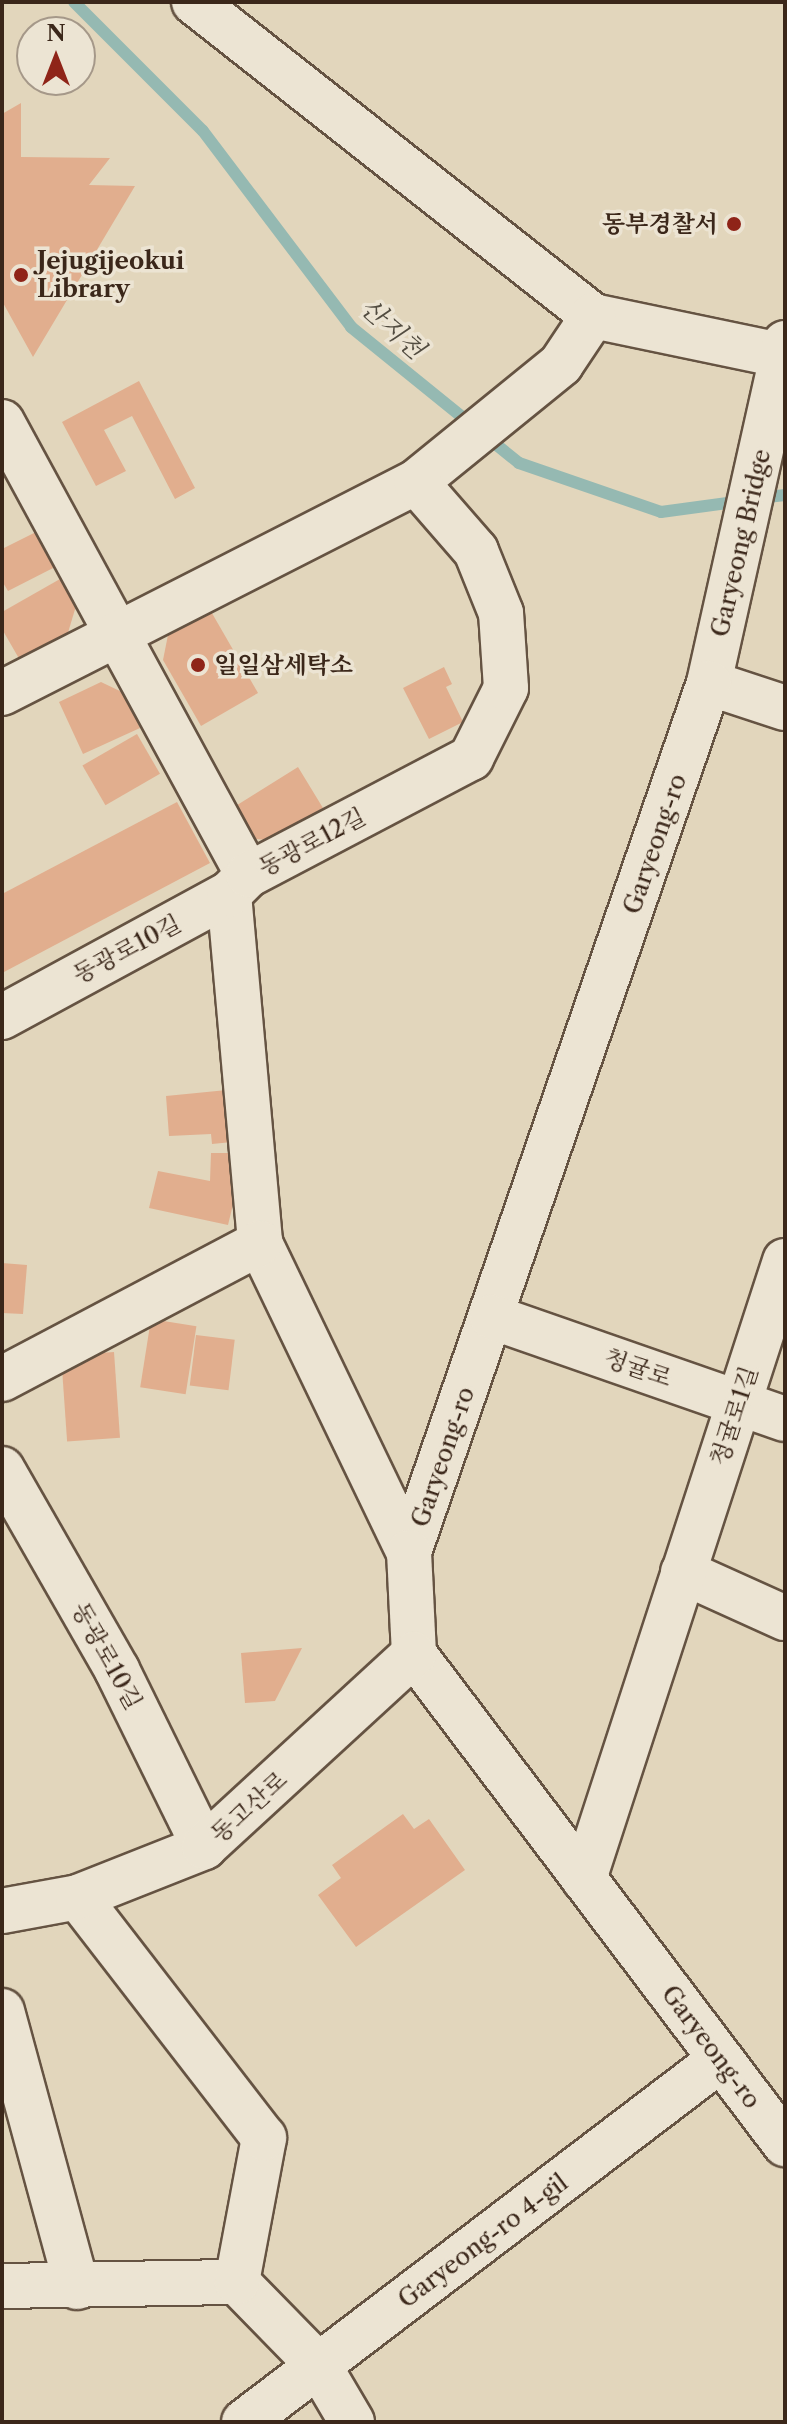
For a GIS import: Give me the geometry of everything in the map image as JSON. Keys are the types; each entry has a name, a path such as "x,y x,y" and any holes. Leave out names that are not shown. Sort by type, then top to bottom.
{"street":[{"path":"194,2 593,316 784,351"},
{"path":"2,693 416,482 561,364 593,316"},
{"name":"Garyeong Bridge","path":"709,683 784,351"},
{"name":"동광로12길","path":"2,422 119,631 238,884 260,1243 409,1552"},
{"name":"동광로12길","path":"238,884 471,758 506,688 501,613 476,551 416,482"},
{"path":"709,683 785,708"},
{"name":"Garyeong-ro","path":"709,683 409,1552 414,1654 785,2144"},
{"name":"동광로10길","path":"2,1017 238,884"},
{"path":"2,1379 260,1243"},
{"name":"청귤로1길","path":"584,1879 785,1261"},
{"name":"청귤로","path":"492,1317 785,1419"},
{"name":"동광로10길","path":"2,1469 117,1670 204,1847"},
{"path":"683,1572 785,1618"},
{"name":"동고산로","path":"2,1911 78,1897 204,1847 414,1654"},
{"path":"78,1897 264,2138 237,2282"},
{"path":"2,2011 77,2287"},
{"name":"Garyeong-ro 4-gil","path":"244,2422 721,2059"},
{"path":"2,2286 237,2282 319,2366 352,2422"}],"building":[{"path":"21,103 21,157 110,158 89,185 135,186 33,357 2,301 2,114"},
{"path":"139,381 195,488 175,499 132,416 104,430 126,471 96,486 62,422"},
{"path":"38,531 57,566 8,591 2,581 2,549"},
{"path":"60,579 76,606 67,636 21,662 2,629 2,612"},
{"path":"209,608 258,693 201,726 163,660 169,630"},
{"path":"444,667 452,684 446,687 463,722 429,739 403,688"},
{"path":"101,682 124,693 140,728 83,754 59,702"},
{"path":"137,734 160,774 105,805 82,766"},
{"path":"298,767 323,808 283,832 288,841 253,839 234,807"},
{"path":"177,802 210,863 4,972 2,894"},
{"path":"227,1090 232,1142 212,1144 211,1134 169,1136 166,1096"},
{"path":"211,1153 234,1153 237,1188 228,1225 149,1208 158,1171 210,1181"},
{"path":"2,1263 27,1265 23,1314 2,1313"},
{"path":"151,1319 196,1326 186,1394 140,1387"},
{"path":"196,1335 235,1340 228,1390 190,1386"},
{"path":"114,1352 120,1438 67,1441 61,1356"},
{"path":"302,1648 275,1701 245,1703 241,1653"},
{"path":"403,1814 414,1829 429,1819 465,1870 356,1947 318,1895 341,1878 332,1865"}],"waterway":[{"name":"산지천","path":"74,2 203,131 351,327 519,463 661,512 742,501"},
{"name":"산지천","path":"760,498 785,495"}],"place":[{"name":"동부경찰서","path":"734,224"},
{"name":"Jejugijeokui Library","path":"21,275"},
{"name":"일일삼세탁소","path":"198,665"}]}
